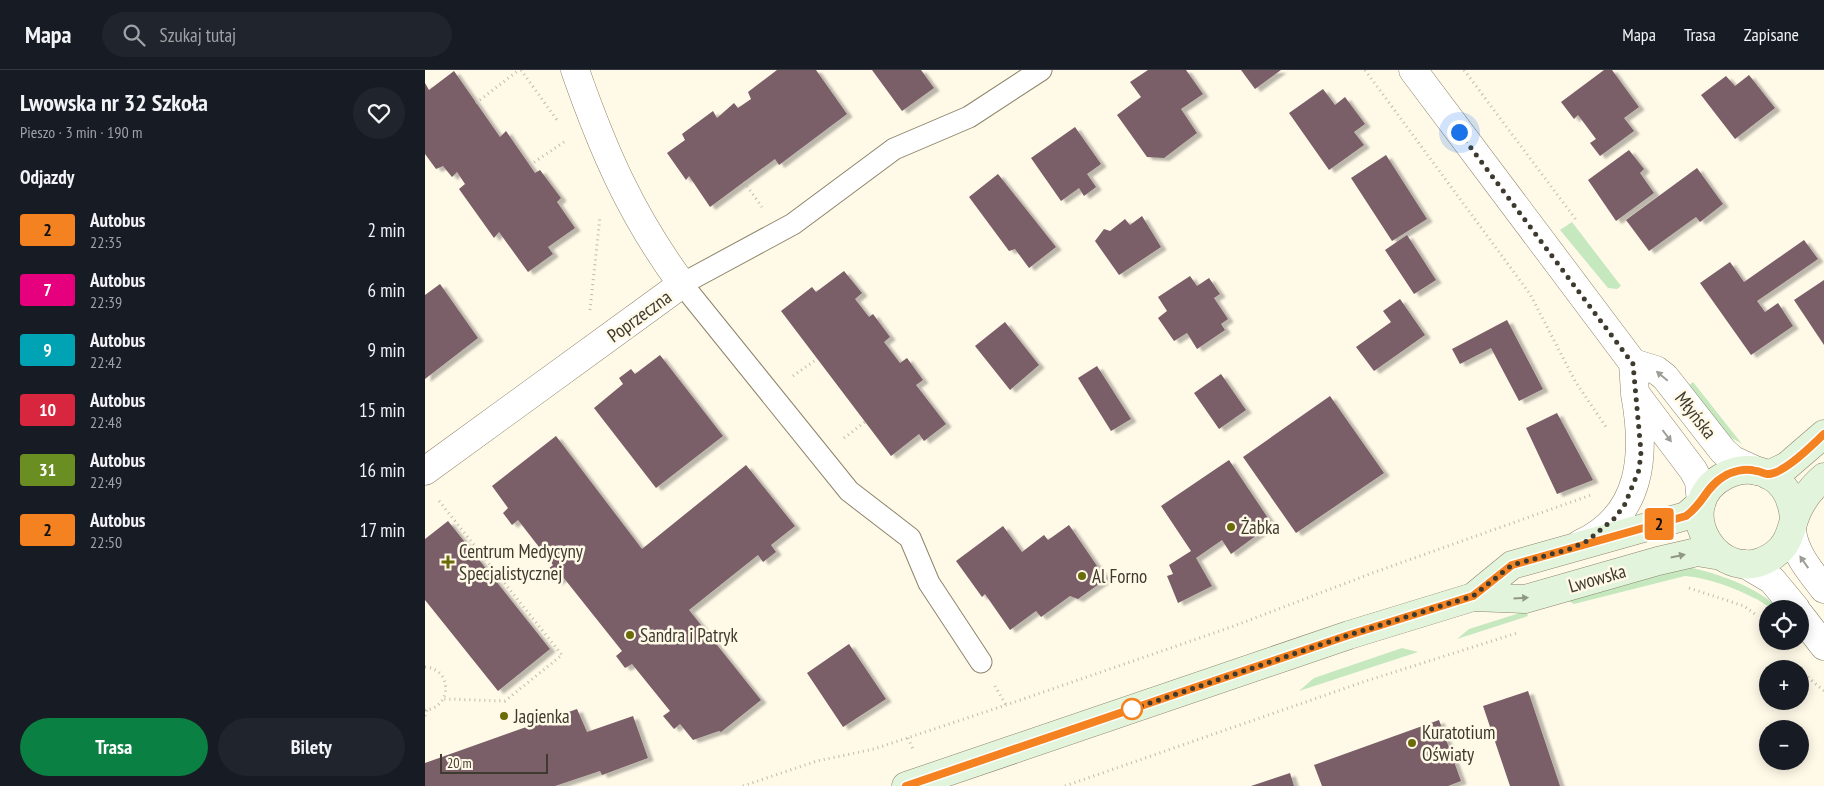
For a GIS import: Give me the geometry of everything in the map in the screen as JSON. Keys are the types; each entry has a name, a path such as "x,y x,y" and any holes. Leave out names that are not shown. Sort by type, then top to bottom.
{"main road":[{"path":"1824,434 1787,466 1762,473 1733,472 1723,476 1714,484 1701,503 1699,515 1705,539 1733,560 1755,563 1774,555 1781,549 1805,497 1824,477"},
{"path":"1762,473 1777,481 1790,498 1793,526"},
{"name":"Lwowska","path":"906,786 1349,635 1473,596 1512,565 1686,516 1701,503"},
{"name":"Lwowska","path":"1473,596 1525,600 1658,561 1697,552 1733,560"}],"street":[{"name":"Poprzeczna","path":"429,482 682,284 650,241 617,179 596,130 576,70"},
{"path":"1413,70 1633,364 1641,452 1634,488 1615,518 1602,531 1570,549"},
{"name":"Młyńska","path":"1633,364 1656,370 1665,376 1723,451 1733,460 1762,473"},
{"name":"Młyńska","path":"1635,393 1693,470 1699,481 1701,503"},
{"path":"1793,526 1793,541 1800,558 1824,589"},
{"path":"1733,560 1772,580 1789,600"},
{"path":"1809,626 1824,646"}],"lane":[{"path":"981,662 929,583 910,538 849,491 682,284 793,224 894,149 969,117 1041,70"}],"path":[{"path":"476,103 520,70 557,121"},
{"path":"1365,70 1530,294 1575,381 1608,431"},
{"path":"1464,70 1577,220"},
{"path":"565,134 571,148"},
{"path":"530,166 567,140"},
{"path":"590,312 600,213"},
{"path":"791,377 817,359"},
{"path":"841,440 865,422"},
{"path":"429,482 562,655 505,701 444,699"},
{"path":"743,786 796,767 873,749 908,738 1234,626 1375,572 1595,494"},
{"path":"1686,588 1701,590 1744,606 1757,615"},
{"path":"1065,786 1355,685 1524,631"},
{"path":"425,668 434,669 444,678 446,692 444,699 434,708 426,710 425,716"},
{"path":"1809,678 1824,691"},
{"path":"908,738 915,755"}],"green space":[{"path":"1572,222 1621,286 1617,289 1608,288 1560,230"},
{"path":"1693,382 1742,444 1730,437 1688,386"},
{"path":"1688,567 1711,573 1737,582 1769,600 1759,601 1729,587 1685,576 1574,604 1567,600 1672,569"},
{"path":"1526,611 1528,616 1457,639 1469,629"},
{"path":"1402,648 1418,652 1299,691 1314,678"}],"building":[{"path":"777,70 816,70 847,114 779,165 775,159 710,207 689,176 686,180 667,153 685,140 682,134 713,111 717,118 734,103 738,108 751,99 748,92"},
{"path":"872,70 921,70 934,88 902,111"},
{"path":"1148,70 1186,70 1203,94 1181,109 1197,133 1164,158 1147,157 1117,115 1141,97 1130,82"},
{"path":"1241,70 1281,70 1255,89"},
{"path":"1604,70 1612,70 1639,107 1624,118 1634,131 1600,156 1590,143 1596,139 1578,115 1574,119 1561,102"},
{"path":"454,71 500,137 506,131 535,173 540,170 561,198 557,202 575,228 548,247 553,254 528,272 499,232 494,238 459,189 465,184 457,172 452,177 443,166 436,169 425,154 425,83 429,90"},
{"path":"1749,75 1775,108 1735,139 1701,95 1726,76 1735,86"},
{"path":"1323,89 1335,105 1345,97 1365,124 1354,132 1364,145 1329,170 1289,113"},
{"path":"1075,127 1101,164 1087,174 1096,187 1084,196 1079,188 1061,201 1031,158"},
{"path":"1629,150 1644,169 1640,173 1654,193 1616,221 1588,180"},
{"path":"1386,155 1427,219 1392,241 1351,178"},
{"path":"1697,168 1723,204 1700,222 1696,217 1649,251 1626,220"},
{"path":"998,174 1056,247 1029,268 1015,249 1009,251 969,197"},
{"path":"1142,216 1161,247 1119,275 1095,241 1104,229 1110,231 1125,219 1130,225"},
{"path":"1407,235 1436,280 1414,294 1385,250"},
{"path":"1804,240 1818,259 1757,301 1765,312 1778,303 1793,326 1751,355 1700,283 1730,262 1744,282"},
{"path":"844,271 862,293 855,299 869,317 873,314 890,337 884,342 900,363 907,358 923,380 916,385 946,424 924,441 919,434 891,456 781,311 812,287 816,292"},
{"path":"1190,276 1197,286 1209,278 1220,294 1214,298 1228,319 1221,324 1225,330 1197,349 1187,333 1174,341 1158,318 1167,311 1158,297"},
{"path":"1824,280 1824,345 1794,300"},
{"path":"440,284 478,338 425,379 425,295"},
{"path":"1400,299 1425,335 1374,371 1356,347 1391,322 1383,311"},
{"path":"1507,320 1543,389 1519,401 1491,348 1460,364 1452,349"},
{"path":"1005,322 1039,365 1010,390 975,346"},
{"path":"660,355 723,436 656,488 594,408 623,384 619,378 631,369 635,374"},
{"path":"1097,366 1131,419 1111,431 1078,378"},
{"path":"1221,374 1246,410 1219,429 1194,393"},
{"path":"1330,396 1384,473 1296,533 1243,457"},
{"path":"1557,413 1593,480 1557,494 1526,428"},
{"path":"556,436 642,549 746,465 795,526 771,545 776,552 763,562 758,555 689,610 761,700 721,732 719,731 693,740 680,724 674,729 663,716 670,711 632,664 625,668 616,656 622,651 563,577 557,582 547,570 553,565 518,520 512,525 503,513 508,508 492,486"},
{"path":"1229,460 1272,524 1231,554 1222,540 1196,558 1212,586 1178,603 1167,576 1173,574 1169,565 1191,551 1161,506"},
{"path":"448,521 550,649 498,691 425,600 425,539"},
{"path":"1069,525 1106,579 1078,599 1070,596 1041,617 1036,611 1010,630 985,594 982,597 956,561 1003,526 1022,552 1044,535 1048,540"},
{"path":"849,644 886,699 843,727 807,673"},
{"path":"1528,691 1560,786 1510,786 1483,706"},
{"path":"577,709 587,732 633,716 648,758 602,775 600,771 555,786 425,786 425,763"},
{"name":"Kuratotium Oświaty","path":"1439,720 1461,781 1448,786 1322,786 1314,765"},
{"path":"1290,773 1294,786 1251,786"}],"bus line":[{"name":"2","path":"906,786 1349,635 1473,596 1512,565 1686,516 1695,510 1706,493 1723,476 1745,470 1767,474 1778,472 1824,434"}],"place":[{"name":"Żabka","path":"1231,527"},
{"name":"Centrum Medycyny Specjalistycznej","path":"448,562"},
{"name":"Al Forno","path":"1082,576"},
{"name":"Sandra i Patryk","path":"630,635"},
{"name":"Jagienka","path":"504,716"},
{"name":"Kuratotium Oświaty","path":"1412,743"}],"route":[{"path":"1132,709 1124,712 1349,635 1473,596 1512,565 1570,549 1587,541 1602,531 1625,504 1634,488 1641,452 1633,364 1459,132"}]}
